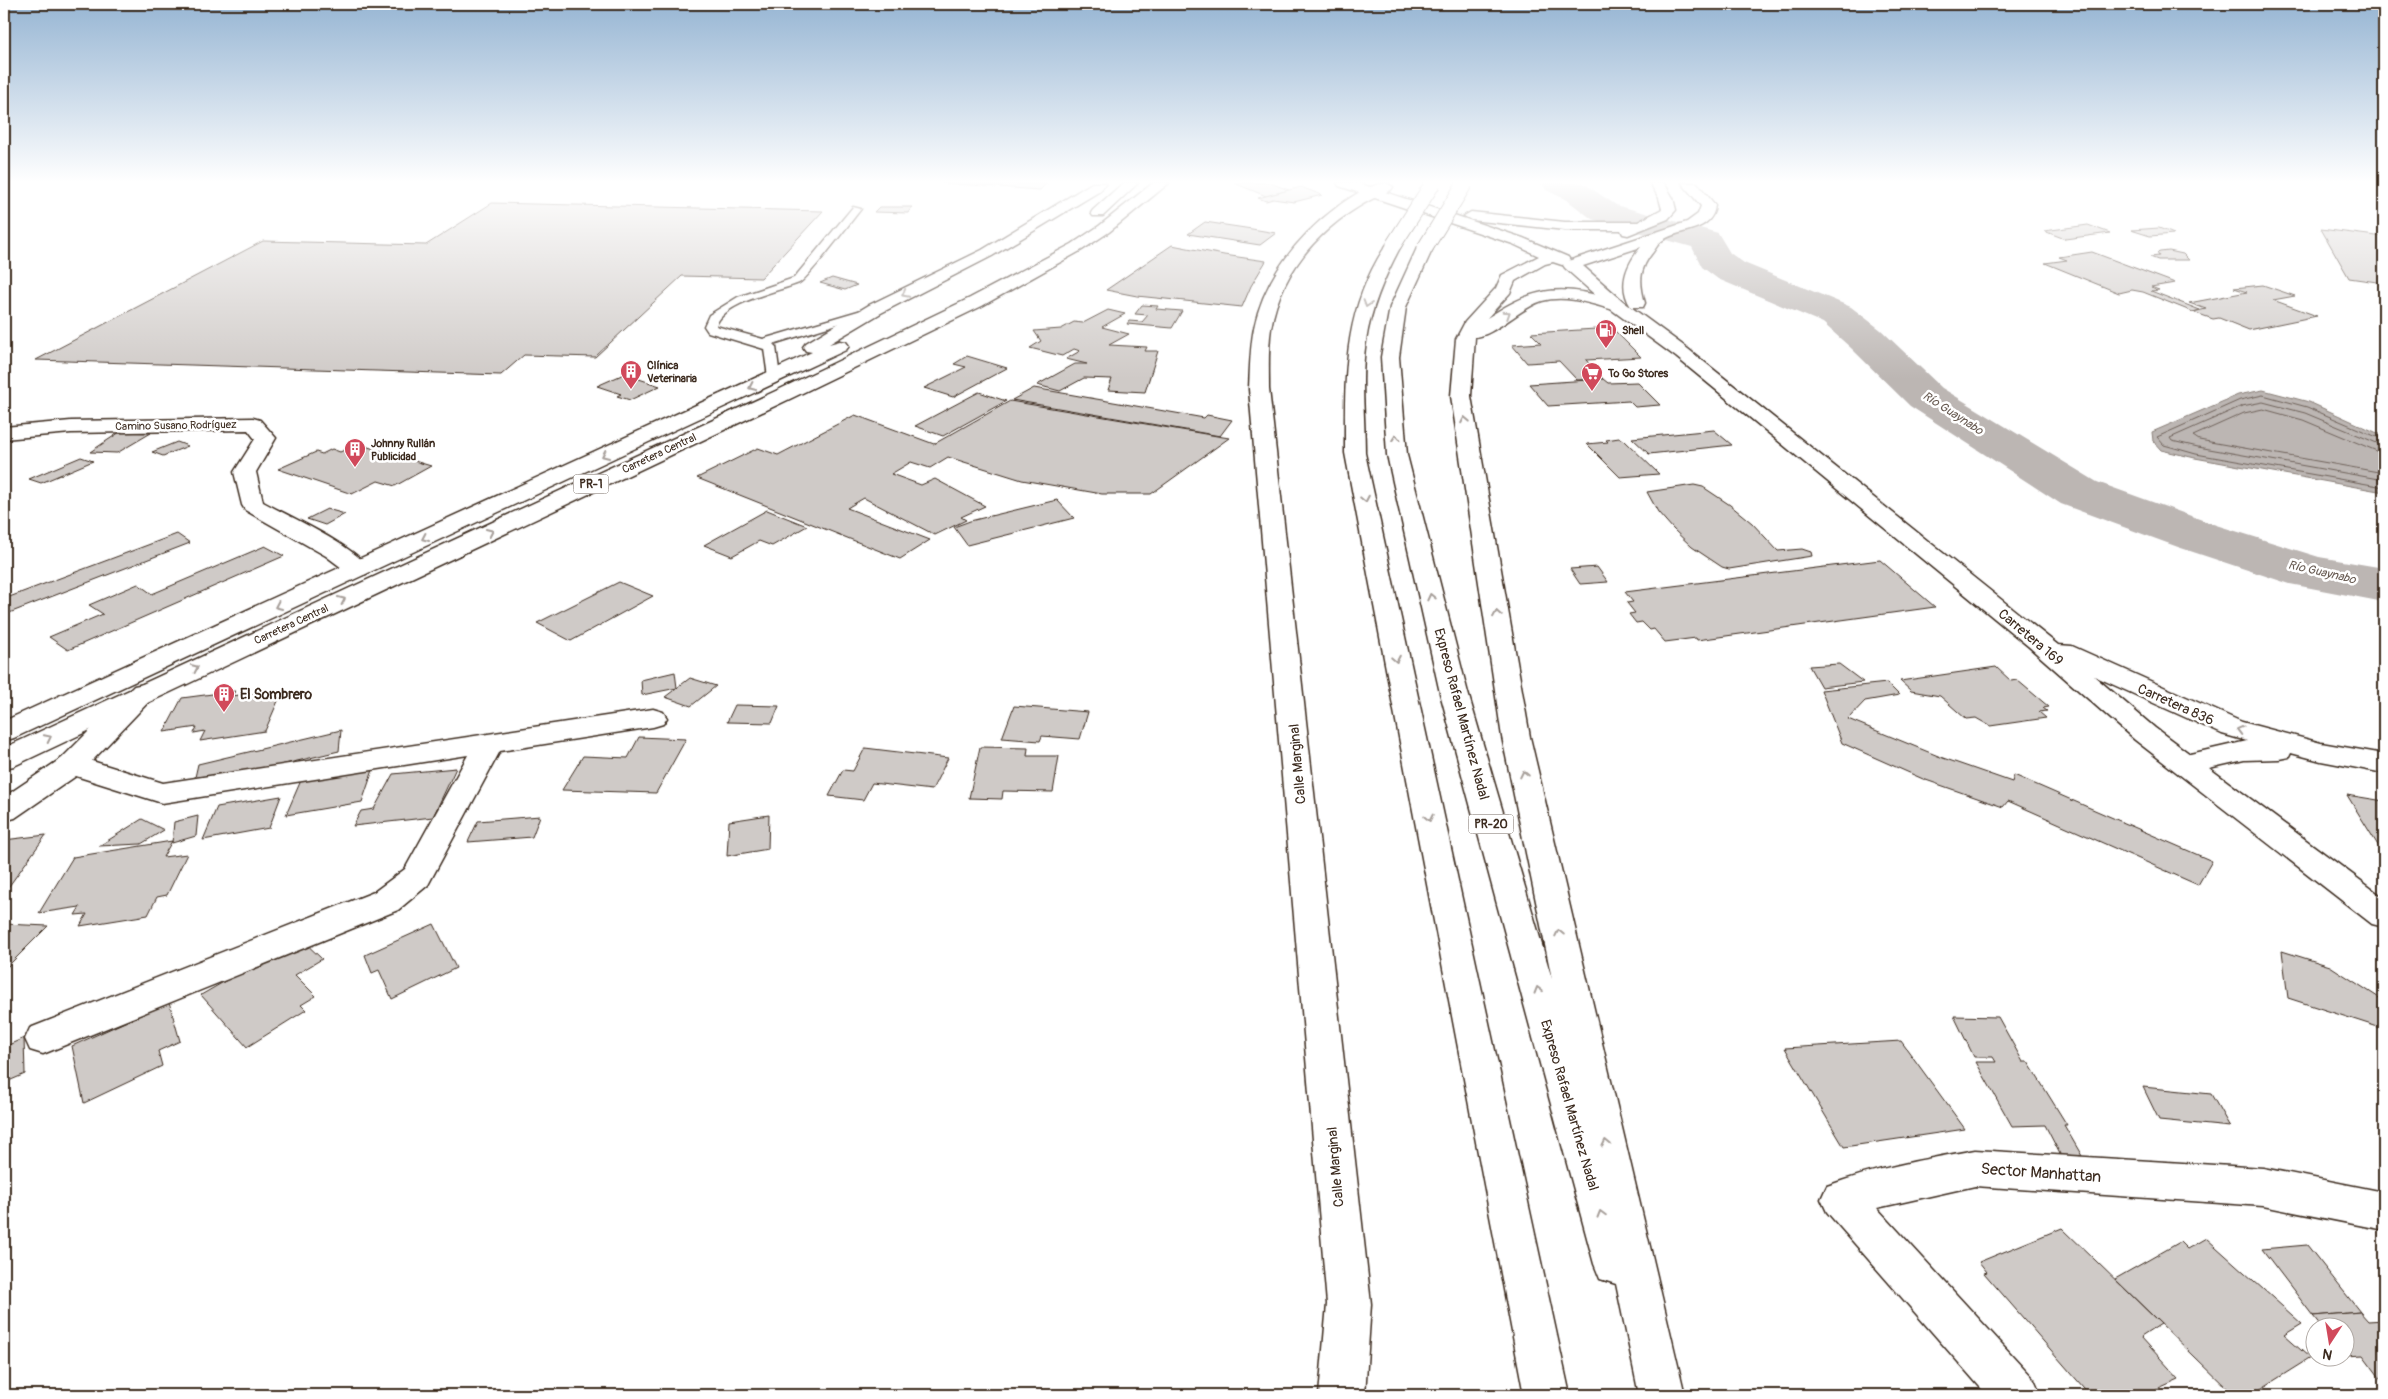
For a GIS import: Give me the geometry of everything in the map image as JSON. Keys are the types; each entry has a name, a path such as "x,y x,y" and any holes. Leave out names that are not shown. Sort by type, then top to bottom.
{"main road":[{"path":"784,373 814,344 875,309 993,248"},
{"name":"Carretera Central","path":"4,732 784,373 948,296 1037,248"},
{"name":"Carretera Central","path":"4,759 778,397 976,302 1073,248"},
{"name":"Calle Marginal","path":"1301,248 1292,258 1275,288 1265,317 1260,345 1259,389 1348,1304 1342,1395"},
{"path":"1392,248 1378,274 1365,306 1355,355 1356,453 1547,1395"},
{"name":"Expreso Rafael Martínez Nadal","path":"1424,248 1398,307 1390,357 1397,455 1454,693 1652,1395"},
{"name":"Carretera 169","path":"1539,248 1569,259 1618,306 1682,353 2036,641 2145,734 2384,915"},
{"name":"Carretera 169","path":"1553,248 1569,259 1610,280 1637,304 1682,353"},
{"path":"1554,273 1569,259 1585,248"},
{"path":"1622,248 1569,259 1539,261 1508,278 1504,290 1474,322 1465,339 1460,396 1474,468 1516,737 1662,1395"},
{"path":"1637,304 1631,276 1634,267 1647,248"},
{"path":"1504,290 1536,280"},
{"path":"1465,339 1525,302 1546,295 1573,295 1618,306"},
{"name":"Camino Susano Rodríguez","path":"4,433 71,427 253,424 266,438 245,472 253,505 334,551 358,569"},
{"name":"Carretera 836","path":"2036,641 2232,728 2321,752 2384,763"},
{"path":"4,811 72,765 144,692"},
{"path":"72,765 162,793 654,718"},
{"path":"43,1039 386,901 417,877 489,744"},
{"name":"Carretera 836","path":"2188,765 2222,753 2261,749 2321,752"},
{"name":"Sector Manhattan","path":"2018,1395 1842,1199 1898,1183 1975,1168 2263,1187 2384,1211"}],"lane":[{"path":"784,373 770,347 764,343 712,330 710,326 713,317 742,299 798,280 824,248"},
{"path":"764,343 875,309"}],"water":[{"path":"2263,390 2309,402 2384,436 2384,492 2195,458 2161,450 2153,441 2152,432 2238,395"}],"building":[{"path":"249,248 788,248 761,278 682,276 595,357 524,355 501,375 36,360"},
{"path":"1167,248 1189,248 1266,261 1251,286 1242,307 1137,296 1106,290"},
{"path":"2332,248 2384,248 2384,283 2349,278"},
{"path":"2169,251 2183,254 2189,260 2158,260 2150,257 2159,256 2157,253 2160,252"},
{"path":"2092,252 2175,283 2151,287 2159,290 2151,291 2200,310 2193,312 2143,292 2132,290 2119,293 2045,263 2067,260 2059,257"},
{"path":"832,278 857,285 845,290 820,283"},
{"path":"2263,285 2295,296 2273,300 2317,316 2249,330 2219,318 2213,319 2193,312 2206,309 2189,303 2247,292 2234,288"},
{"path":"1142,305 1158,306 1156,309 1182,311 1172,328 1127,324 1129,321 1142,322 1148,315 1135,314"},
{"path":"1108,310 1125,314 1102,327 1129,334 1109,345 1147,347 1145,351 1158,351 1145,392 1108,390 1112,379 1084,378 1060,391 1037,385 1075,364 1087,364 1066,359 1080,351 1074,349 1062,356 1030,348 1041,341 1034,331 1061,329 1074,322 1083,323"},
{"path":"1612,328 1641,357 1586,360 1603,379 1577,380 1559,361 1527,363 1512,345 1541,343 1531,333"},
{"path":"967,356 1007,368 953,397 924,388 966,367 954,364"},
{"name":"Clínica Veterinaria","path":"624,374 660,386 630,400 617,396 621,394 597,386"},
{"name":"To Go Stores","path":"1603,379 1608,383 1637,382 1660,405 1635,407 1629,401 1548,406 1529,384"},
{"path":"1034,388 1204,418 1207,415 1232,420 1220,436 1012,400"},
{"path":"979,392 1006,401 943,436 915,426"},
{"path":"1010,401 1229,438 1151,494 1102,494 1022,480 948,457 930,468 911,462 891,474 921,485 935,479 985,506 961,517 966,520 935,535 864,498 847,508 930,540 900,559 697,478 758,448 778,455 855,415 934,444"},
{"path":"1714,430 1732,445 1649,454 1632,438"},
{"path":"120,432 151,433 117,453 90,452"},
{"path":"1619,438 1625,441 1659,474 1620,477 1587,444 1608,442 1606,440"},
{"path":"177,442 188,446 163,456 152,452"},
{"name":"Johnny Rullán Publicidad","path":"358,444 431,466 395,486 378,481 352,494 278,469 316,452 322,454 332,449 340,452"},
{"path":"81,457 93,461 41,483 29,479"},
{"path":"1694,485 1703,487 1730,505 1752,523 1778,551 1802,549 1811,552 1812,556 1729,569 1722,567 1692,547 1673,529 1658,512 1647,492"},
{"path":"1057,500 1074,518 967,545 954,527 970,521"},
{"path":"327,509 345,514 325,525 307,519"},
{"path":"767,510 807,526 772,546 759,541 732,556 704,545"},
{"path":"177,534 190,543 4,615 4,599"},
{"path":"265,546 284,556 68,650 49,637 103,614 89,605 138,584 152,594"},
{"path":"1880,560 1935,607 1697,640 1696,638 1665,642 1654,629 1650,630 1642,622 1636,623 1629,614 1635,613 1627,603 1633,602 1625,592"},
{"path":"1597,567 1608,582 1580,584 1570,569"},
{"path":"619,582 653,596 571,641 537,623"},
{"path":"1839,664 1863,682 1821,687 1809,666"},
{"path":"1996,667 2011,681 2017,680 2049,707 2043,708 2047,711 2039,712 2046,718 1990,726 1976,718 1966,719 1940,696 1911,691 1900,681"},
{"path":"675,672 677,688 642,695 641,680"},
{"path":"690,678 716,686 691,706 665,697"},
{"path":"1887,683 1899,695 1865,701 1848,719 1943,758 2012,782 2014,775 2212,861 2198,885 2008,801 2003,807 1923,779 1842,743 1821,690"},
{"name":"El Sombrero","path":"235,691 232,696 256,693 254,698 281,694 265,731 200,741 205,731 194,733 197,727 164,732 182,698"},
{"path":"735,705 779,706 772,723 727,722"},
{"path":"1014,706 1088,712 1080,739 1042,736 1040,741 1002,738"},
{"path":"341,730 339,751 193,786 198,764"},
{"path":"639,737 686,739 656,793 562,790 583,756 628,758"},
{"path":"980,747 1028,748 1027,756 1059,756 1053,792 1003,791 1002,799 969,798"},
{"path":"865,748 948,758 932,790 872,783 863,800 829,796 843,770 853,771"},
{"path":"374,767 362,802 286,815 302,778"},
{"path":"456,768 433,817 353,826 361,811 374,809 393,774"},
{"path":"2347,795 2384,801 2384,855"},
{"path":"281,796 269,828 203,840 217,807"},
{"path":"769,815 768,849 727,856 729,821"},
{"path":"198,816 196,836 172,843 174,822"},
{"path":"540,816 532,837 468,842 478,821"},
{"path":"142,819 164,830 141,844 99,846"},
{"path":"46,835 4,893 4,840"},
{"path":"172,841 163,857 187,854 167,895 157,897 148,915 80,926 87,914 75,915 80,907 39,913 73,857"},
{"path":"4,924 48,926 4,970"},
{"path":"434,924 456,968 392,999 379,970 372,973 365,955"},
{"path":"300,938 322,959 295,975 316,996 301,1005 306,1010 247,1047 201,995"},
{"path":"2282,951 2330,966 2384,1001 2384,1029 2288,998"},
{"path":"169,1002 180,1041 158,1051 162,1066 84,1103 72,1046"},
{"path":"1954,1016 1998,1017 2023,1062 2028,1062 2067,1125 2064,1125 2082,1156 2061,1156 2045,1125 2012,1126 1976,1062 1996,1062 1993,1057 1974,1057"},
{"path":"24,1038 25,1074 4,1083 4,1047"},
{"path":"1901,1041 1965,1129 1844,1147 1785,1048"},
{"path":"2143,1087 2211,1094 2230,1127 2159,1120"},
{"path":"2062,1228 2161,1324 2141,1337 2179,1379 2143,1395 2090,1395 1984,1273 1987,1272 1979,1262"},
{"path":"2206,1238 2302,1324 2284,1335 2306,1354 2306,1361 2251,1395 2234,1395 2115,1279 2180,1242 2187,1249"},
{"path":"2307,1245 2360,1312 2313,1316 2262,1249"},
{"path":"2360,1312 2368,1321 2384,1320 2384,1383 2363,1355 2356,1355 2356,1316 2313,1316"}],"waterway":[{"name":"Río Guaynabo","path":"1710,248 1715,259 1731,271 1837,315 1866,339 1926,397 2079,493 2197,536 2310,572 2384,585"}],"place":[{"name":"Shell","path":"1606,349"},
{"name":"Clínica Veterinaria","path":"631,390"},
{"name":"To Go Stores","path":"1592,392"},
{"name":"Johnny Rullán Publicidad","path":"355,468"},
{"name":"El Sombrero","path":"224,713"}]}
